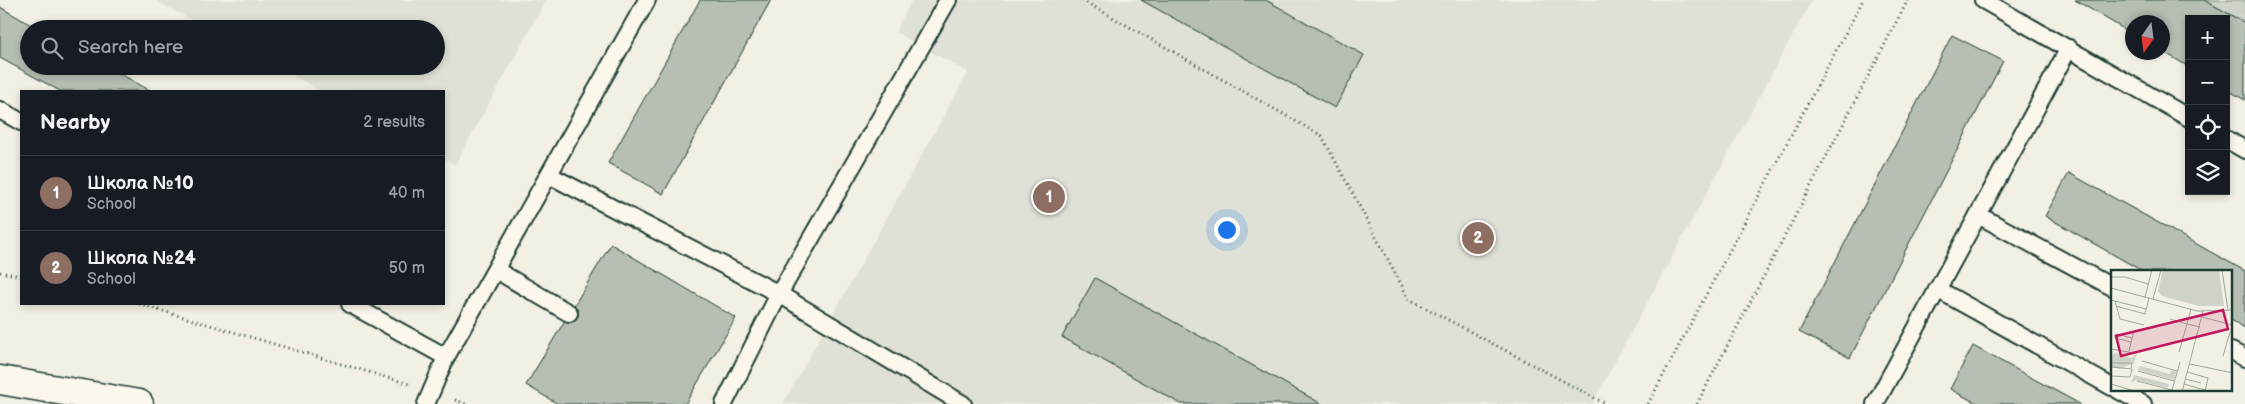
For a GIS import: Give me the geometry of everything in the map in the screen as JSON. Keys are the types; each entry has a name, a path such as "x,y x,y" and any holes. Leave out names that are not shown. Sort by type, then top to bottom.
{"main road":[{"path":"0,380 139,404"}],"lane":[{"path":"429,397 446,357 647,0"},
{"path":"724,404 779,294 948,0"},
{"path":"1983,0 2185,116"},
{"path":"1875,404 2069,48"},
{"path":"0,110 20,121"},
{"path":"2230,141 2245,150"},
{"path":"549,175 779,294 963,404"},
{"path":"1978,215 2111,286"},
{"path":"496,270 569,313"},
{"path":"1937,289 2111,386"},
{"path":"352,305 446,357"},
{"path":"2232,352 2245,358"},
{"path":"2122,392 2143,404"}],"path":[{"path":"1082,0 1322,136 1409,299 1606,404"},
{"path":"1648,404 1863,0"},
{"path":"1697,404 1908,0"},
{"path":"0,272 20,276"},
{"path":"142,305 429,397 466,404"}],"shaded area":[{"path":"155,0 546,0 455,165 445,159 445,90 319,90 292,75 445,75 445,20 191,20"},
{"path":"912,0 1812,0 1592,404 783,404 968,72 895,32"},
{"path":"2204,0 2245,0 2245,23"}],"building":[{"path":"700,0 771,0 663,194 608,163"},
{"path":"1141,0 1266,0 1364,55 1335,108"},
{"path":"2075,0 2204,0 2245,23 2245,100 2230,91 2230,15 2185,15 2185,65 2170,56 2170,15 2125,15 2125,30"},
{"path":"0,7 22,20 20,20 20,69 0,58"},
{"path":"1952,35 2003,61 1850,358 1799,332"},
{"path":"31,75 122,75 149,90 58,90"},
{"path":"2069,173 2245,271 2245,328 2232,321 2232,270 2140,270 2045,216"},
{"path":"611,244 736,318 685,404 558,404 526,385"},
{"path":"1095,278 1322,404 1181,404 1062,337"},
{"path":"1973,346 2080,404 1978,404 1950,389"}],"place":[{"name":"Школа №10","path":"1049,197"},
{"name":"Школа №24","path":"1478,238"}]}
